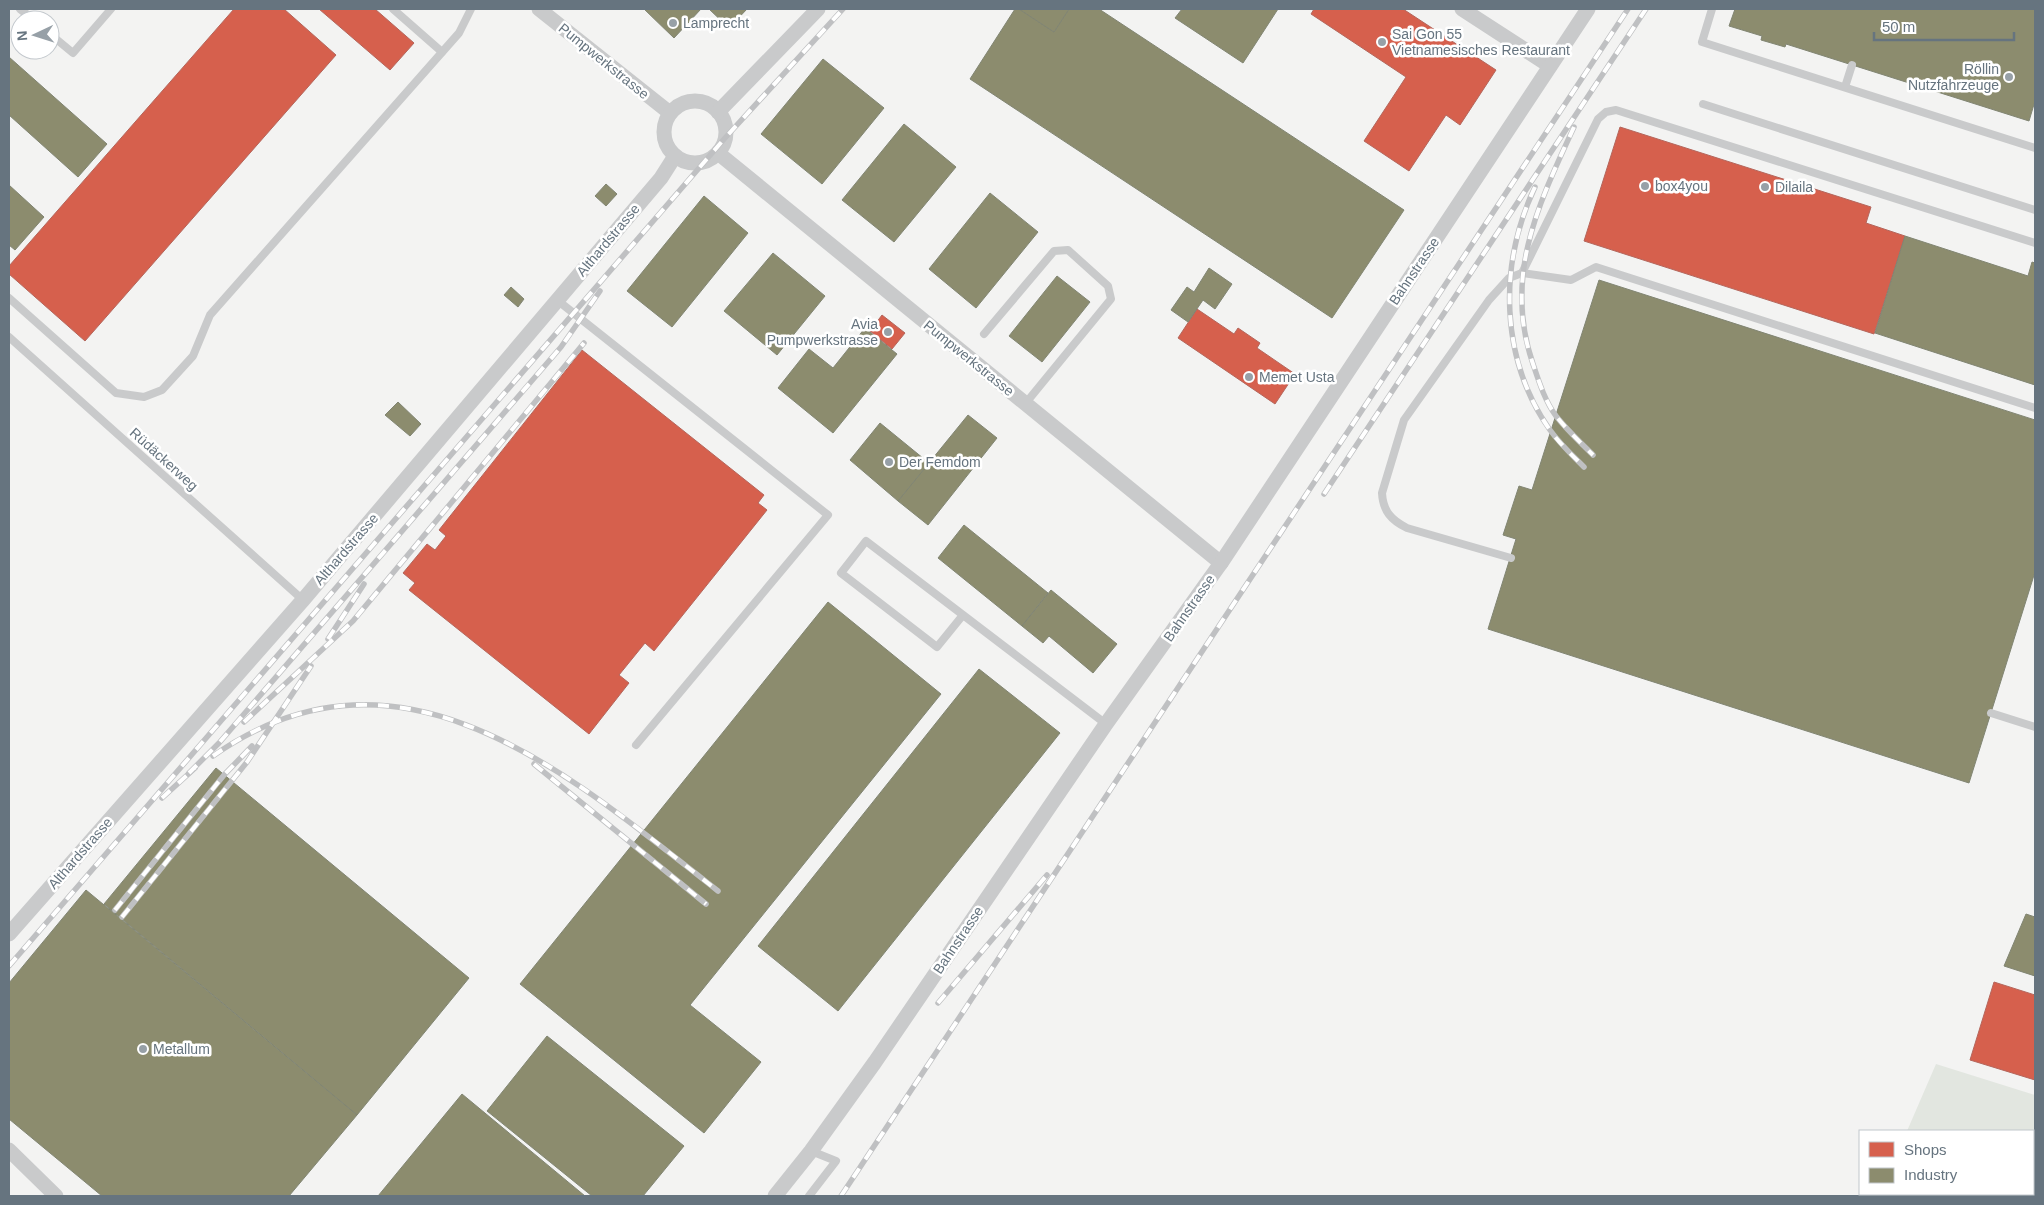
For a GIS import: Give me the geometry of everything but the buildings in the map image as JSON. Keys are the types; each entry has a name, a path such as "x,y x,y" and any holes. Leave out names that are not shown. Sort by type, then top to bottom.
{"street":[{"name":"Pumpwerkstrasse","path":"539,9 670,113"},
{"path":"718,112 818,9"},
{"path":"1462,9 1550,66"},
{"name":"Bahnstrasse","path":"775,1196 811,1151 1106,724 1221,563 1588,9"},
{"path":"694,101 711,106 718,112 726,129 722,146 718,153 698,163 690,163 675,156 665,140 666,121 670,113 685,102 694,101"},
{"name":"Pumpwerkstrasse","path":"718,153 1221,563"},
{"name":"Althardstrasse","path":"9,934 303,600 661,178 675,156"},
{"path":"9,1150 56,1196"}],"lane":[{"path":"60,42 73,53 111,9"},
{"path":"393,9 442,52"},
{"path":"9,298 116,393 144,397 162,390 193,356 210,315 459,33 471,9"},
{"path":"1712,9 1702,42 2035,148"},
{"path":"1845,88 1852,65"},
{"path":"1703,104 2035,210"},
{"path":"1522,273 1598,119 1606,112 1616,110 2035,243"},
{"path":"984,334 1054,251 1068,250 1108,286 1111,299 1025,404"},
{"path":"1510,558 1407,528 1396,522 1383,504 1382,493 1404,420 1489,300 1509,278 1522,273 1571,280 1596,267 2035,408"},
{"path":"558,300 828,515 636,745"},
{"name":"Rüdäckerweg","path":"9,336 303,600"},
{"path":"963,615 937,647 841,573 866,541 1106,724"},
{"path":"1991,713 2035,727"},
{"path":"809,1196 836,1161 811,1151"}],"shaded area":[{"path":"1936,1064 2035,1095 2035,1196 1879,1196 2034,1195 2034,1130 1907,1130"}],"railway":[{"path":"9,966 725,138 843,9"},
{"path":"841,1196 1628,9"},
{"path":"1324,494 1646,9"},
{"path":"1574,127 1537,213 1523,271 1522,301 1525,332 1533,364 1545,398 1560,421 1593,455"},
{"path":"1535,187 1523,217 1510,279 1510,311 1514,342 1521,373 1533,402 1550,430 1584,467"},
{"path":"189,773 219,743 561,347 600,291"},
{"path":"244,722 353,621 584,343"},
{"path":"328,639 364,584"},
{"path":"122,917 247,762 311,666"},
{"path":"213,756 283,719 351,705 417,710 481,731 543,763 604,803 718,891"},
{"path":"115,910 224,775 252,746"},
{"path":"534,764 706,904"},
{"path":"162,798 195,768"},
{"path":"938,1003 1047,875"}],"place":[{"name":"Lamprecht","path":"673,23"},
{"name":"Sai Gon 55 Vietnamesisches Restaurant","path":"1382,42"},
{"name":"Röllin Nutzfahrzeuge","path":"2009,77"},
{"name":"box4you","path":"1645,186"},
{"name":"Dilaila","path":"1765,187"},
{"name":"Avia Pumpwerkstrasse","path":"888,332"},
{"name":"Memet Usta","path":"1249,377"},
{"name":"Der Femdom","path":"889,462"},
{"name":"Metallum","path":"143,1049"}]}
